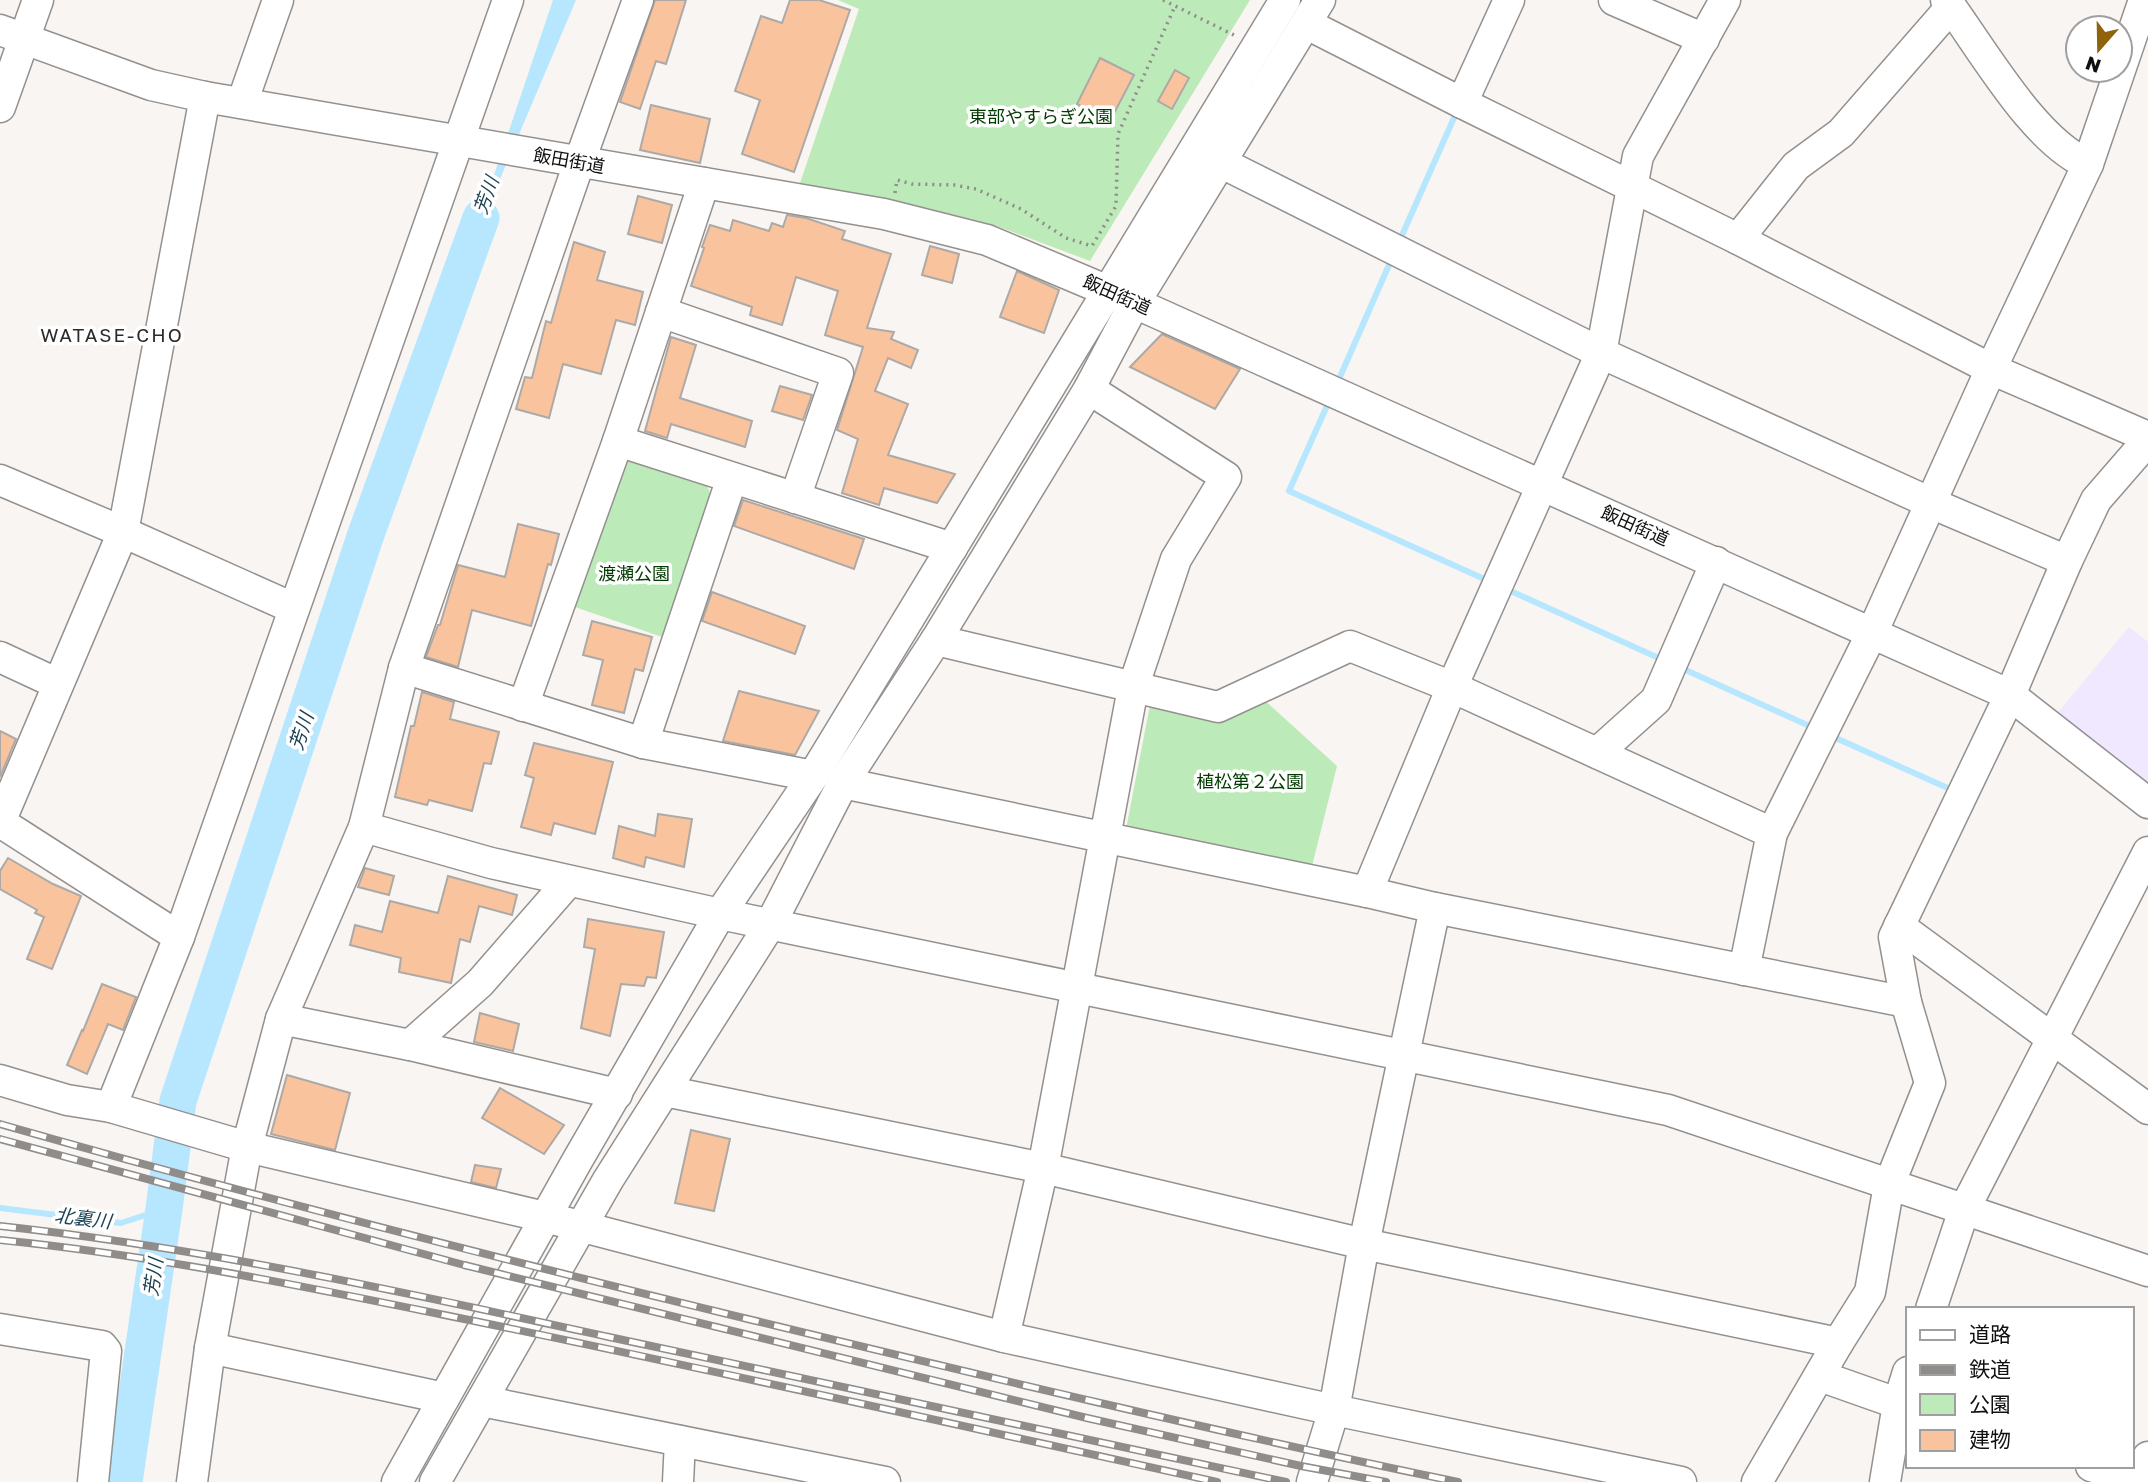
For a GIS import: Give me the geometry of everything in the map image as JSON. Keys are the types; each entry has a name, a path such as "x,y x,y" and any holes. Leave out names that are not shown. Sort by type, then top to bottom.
{"street":[{"path":"0,107 12,34 38,0"},
{"path":"242,103 278,0"},
{"path":"115,1108 179,937 508,0"},
{"path":"192,1482 210,1348 247,1147 281,1019 364,827 404,668 638,0"},
{"path":"435,1482 608,1180 771,923 843,783 936,640 1089,389 1122,297 1257,46 1285,0"},
{"path":"1462,103 1509,0"},
{"path":"1614,0 1704,39"},
{"path":"1367,892 1452,687 1601,353 1638,156 1725,0"},
{"path":"1744,970 1772,833 1872,633 1991,369 2088,164 2144,0"},
{"path":"1738,239 1796,166 1841,134 1882,89 1949,3 2029,116 2056,143 2078,160 2088,164"},
{"path":"397,1482 545,1217 720,914 813,776 952,548 1122,297 1222,163 1314,12 1462,103 1738,239 1991,369 2148,439 2096,500 2010,695 1894,937 1906,1002 1930,1083 1889,1185 1870,1292 1757,1482"},
{"name":"飯田街道","path":"12,34 151,85 205,97 891,216 987,240 1122,297 2010,695 2148,803"},
{"path":"179,937 0,822 123,531 205,97"},
{"path":"1222,163 1601,353 1931,503 2067,561"},
{"path":"523,706 618,441 704,183"},
{"path":"661,312 838,373 794,498"},
{"path":"1004,1337 1043,1168 1133,688 1176,559 1226,477 1089,389"},
{"path":"618,441 952,548"},
{"path":"643,743 732,478"},
{"path":"0,480 123,531 293,608"},
{"path":"1597,753 1656,701 1716,562"},
{"path":"936,640 1218,707 1350,646 1452,687 1772,833"},
{"path":"0,657 58,684"},
{"path":"404,668 643,743 813,776"},
{"path":"843,783 1435,908 1906,1002"},
{"path":"364,827 491,863 720,914 1668,1110 2148,1270"},
{"path":"1932,1307 1964,1210 2148,852"},
{"path":"410,1045 480,983 569,881"},
{"path":"1312,1482 1334,1410 1364,1244 1435,908"},
{"path":"1899,926 2148,1108"},
{"path":"281,1019 410,1045 617,1094"},
{"path":"0,1080 67,1100 115,1108 247,1147 545,1217 1004,1337 1334,1410 1681,1482"},
{"path":"665,1091 1043,1168 1364,1244 1838,1343"},
{"path":"0,1329 102,1346 106,1351 93,1482"},
{"path":"210,1348 444,1398"},
{"path":"1820,1376 1903,1405"},
{"path":"1885,1482 1906,1385"},
{"path":"482,1401 885,1482"},
{"path":"678,1482 680,1441"},
{"path":"2097,1468 2139,1482 2148,1457"}],"path":[{"path":"1164,0 1257,46"},
{"path":"891,216 897,180 912,184 954,185 995,196 1066,238 1091,246 1116,206 1118,134 1175,6"}],"shaded area":[{"path":"2129,627 2148,642 2148,788 2056,715"}],"green space":[{"name":"東部やすらぎ公園","path":"838,0 1250,0 1090,261 997,226 954,215 798,189 859,9"},
{"name":"渡瀬公園","path":"631,457 705,481 711,495 665,638 572,606 621,464"},
{"name":"植松第２公園","path":"1261,697 1337,766 1312,866 1126,829 1150,705"}],"water":[{"path":"553,0 576,0 464,264"}],"building":[{"path":"655,0 686,0 666,64 656,61 640,109 620,102"},
{"path":"790,0 819,0 850,10 794,172 742,154 760,100 735,91 761,16 782,23"},
{"path":"1100,58 1134,75 1110,121 1077,104"},
{"path":"1175,70 1189,78 1172,109 1158,101"},
{"path":"651,105 710,119 700,163 640,150"},
{"path":"638,196 672,205 662,243 628,234"},
{"path":"787,215 806,218 845,231 842,239 891,254 867,328 894,332 891,339 918,350 911,368 888,358 875,391 908,404 888,455 955,474 937,503 884,488 879,505 842,493 858,439 837,430 863,347 825,335 838,291 796,277 782,325 750,315 752,307 691,286 710,225 730,231 733,220 769,231 772,223 783,227"},
{"path":"574,242 605,252 597,280 643,292 635,325 616,320 601,374 563,364 549,418 516,409 525,377 532,378 546,321 551,323"},
{"path":"930,246 959,254 952,283 922,275"},
{"path":"1017,271 1059,290 1044,333 1000,317"},
{"path":"1162,334 1240,369 1215,409 1130,367"},
{"path":"671,337 696,345 680,398 752,421 745,447 671,424 667,438 645,431"},
{"path":"780,386 812,395 803,420 772,411"},
{"path":"743,500 864,539 854,569 734,526"},
{"path":"518,524 559,534 531,626 472,610 458,667 426,657 440,625 458,565 505,577"},
{"path":"712,592 805,626 795,654 702,621"},
{"path":"592,621 652,637 643,671 635,669 624,713 592,705 603,660 583,655"},
{"path":"739,691 819,711 795,755 723,741"},
{"path":"422,692 454,702 450,719 499,732 491,764 484,763 472,811 429,800 427,805 395,797 411,726 414,726"},
{"path":"0,731 16,739 0,777"},
{"path":"534,743 613,762 595,834 554,823 551,835 521,827 534,778 525,775"},
{"path":"658,814 692,819 684,867 646,857 644,867 613,858 619,826 655,836"},
{"path":"8,858 53,884 81,896 52,969 27,959 44,917 35,913 37,910 0,889 0,871"},
{"path":"365,868 394,876 389,895 358,887"},
{"path":"448,876 517,895 512,915 479,906 470,942 460,939 451,983 399,972 401,958 350,945 355,925 382,932 390,901 438,913"},
{"path":"588,919 664,932 656,978 647,977 644,986 621,984 610,1036 581,1028 595,949 584,947"},
{"path":"102,984 136,997 123,1030 108,1024 87,1074 67,1065"},
{"path":"480,1013 519,1024 513,1051 474,1042"},
{"path":"287,1075 350,1093 335,1150 271,1134"},
{"path":"500,1088 564,1125 544,1154 482,1118"},
{"path":"691,1130 730,1139 714,1211 675,1203"},
{"path":"475,1165 501,1169 496,1188 471,1182"}],"waterway":[{"path":"1399,242 1457,111"},
{"name":"芳川","path":"124,1482 178,1101 365,537 481,218"},
{"path":"1336,386 1392,258"},
{"path":"1330,399 1289,491 1491,582"},
{"path":"1504,588 1663,660"},
{"path":"1679,667 1816,729"},
{"path":"1829,735 1950,789 1949,792"},
{"name":"北裏川","path":"0,1208 121,1223 164,1209"}],"railway":[{"path":"0,1124 281,1201 658,1297 1105,1404 1458,1482"},
{"path":"0,1139 464,1265 1087,1418 1301,1466 1386,1482"},
{"path":"0,1226 153,1246 382,1288 1286,1482"},
{"path":"0,1240 121,1255 360,1298 664,1361 1217,1482"}],"district":[{"name":"WATASE-CHO","path":"112,335"}]}
